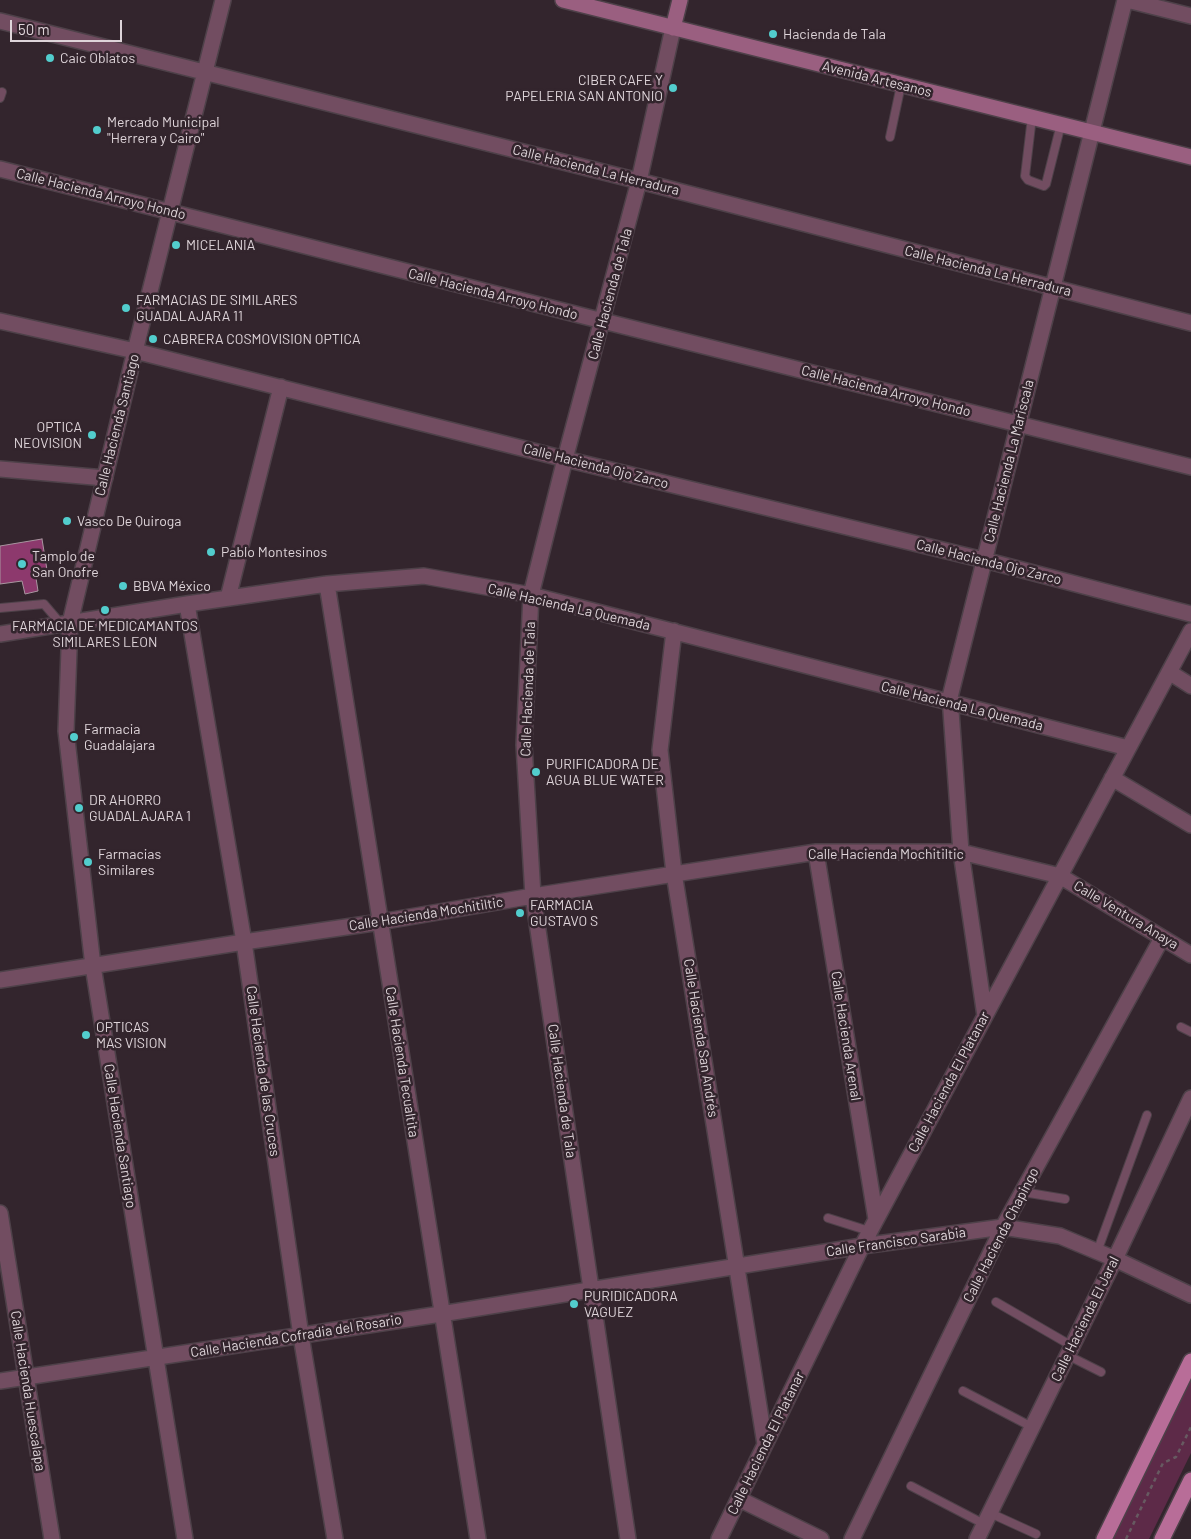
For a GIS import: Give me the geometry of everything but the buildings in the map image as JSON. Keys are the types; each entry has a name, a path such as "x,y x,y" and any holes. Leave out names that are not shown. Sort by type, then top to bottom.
{"main road":[{"name":"Avenida Artesanos","path":"563,0 1191,157"},
{"name":"Calle Hacienda de Tala","path":"673,28 680,0"},
{"path":"1104,1539 1191,1361"},
{"path":"1162,1539 1191,1480"}],"street":[{"name":"Calle Hacienda Santiago","path":"185,1539 93,966 66,732 65,624 105,478 223,0"},
{"path":"1126,0 1191,16"},
{"name":"Calle Hacienda La Mariscala","path":"985,1016 960,852 950,696 1126,0"},
{"name":"Calle Hacienda La Herradura","path":"0,21 1191,322"},
{"name":"Calle Hacienda de Tala","path":"628,1539 532,896 524,745 531,595 639,181 673,28"},
{"name":"Calle Hacienda Arroyo Hondo","path":"0,168 603,321 1191,467"},
{"name":"Calle Hacienda Ojo Zarco","path":"0,321 135,351 566,459 984,560 1191,614"},
{"path":"228,598 281,387"},
{"path":"0,469 105,478"},
{"name":"Calle Hacienda La Quemada","path":"0,634 327,584 424,576 531,595 1128,748"},
{"name":"Calle Hacienda Tecualtita","path":"327,584 478,1539"},
{"name":"Calle Hacienda de las Cruces","path":"187,604 244,942 301,1336 335,1539"},
{"name":"Calle Hacienda San Andrés","path":"674,631 660,750 674,873 765,1444"},
{"name":"Calle Hacienda El Platanar","path":"719,1539 862,1246 1191,631"},
{"path":"1169,672 1191,686"},
{"path":"1112,778 1191,826"},
{"name":"Calle Hacienda Mochitiltic","path":"0,980 380,922 674,873 816,852 960,852 1060,876"},
{"name":"Calle Hacienda Arenal","path":"816,852 873,1225"},
{"name":"Calle Ventura Anaya","path":"1060,876 1191,955"},
{"name":"Calle Hacienda Chapingo","path":"852,1539 1003,1227 1162,938"},
{"name":"Calle Hacienda El Jaral","path":"977,1539 1115,1259 1191,1098"},
{"name":"Calle Hacienda Huescalapa","path":"0,1213 52,1539"},
{"name":"Calle Francisco Sarabia","path":"591,1289 862,1246 1003,1227 1060,1236 1115,1259 1191,1296"},
{"name":"Calle Hacienda Cofradia del Rosario","path":"0,1381 301,1336 591,1289"},
{"path":"738,1499 822,1539"}],"lane":[{"path":"890,137 901,85"},
{"path":"1032,117 1025,176 1028,180 1044,186 1061,124"},
{"path":"0,608 44,604 65,624"},
{"path":"1181,1027 1191,1032"},
{"path":"1097,1252 1147,1115"},
{"path":"1023,1192 1065,1198"},
{"path":"828,1218 873,1225"},
{"path":"996,1302 1102,1372"},
{"path":"963,1391 1032,1427"},
{"path":"911,1486 987,1518 1036,1534"}],"path":[{"path":"1126,1539 1163,1463 1176,1456 1191,1427"}],"shaded area":[{"path":"1191,1380 1191,1453 1149,1539 1112,1539"}],"place":[{"name":"Hacienda de Tala","path":"773,34"},
{"name":"Caic Oblatos","path":"50,58"},
{"name":"CIBER CAFE Y PAPELERIA SAN ANTONIO","path":"673,88"},
{"name":"Mercado Municipal \"Herrera y Cairo\"","path":"97,130"},
{"name":"MICELANIA","path":"176,245"},
{"name":"FARMACIAS DE SIMILARES GUADALAJARA 11","path":"126,308"},
{"name":"CABRERA COSMOVISION OPTICA","path":"153,339"},
{"name":"OPTICA NEOVISION","path":"92,435"},
{"name":"Vasco De Quiroga","path":"67,521"},
{"name":"Pablo Montesinos","path":"211,552"},
{"name":"Tamplo de San Onofre","path":"22,564"},
{"name":"BBVA México","path":"123,586"},
{"name":"FARMACIA DE MEDICAMANTOS SIMILARES LEON","path":"105,610"},
{"name":"Farmacia Guadalajara","path":"74,737"},
{"name":"PURIFICADORA DE AGUA BLUE WATER","path":"536,772"},
{"name":"DR AHORRO GUADALAJARA 1","path":"79,808"},
{"name":"Farmacias Similares","path":"88,862"},
{"name":"FARMACIA GUSTAVO S","path":"520,913"},
{"name":"OPTICAS MAS VISION","path":"86,1035"},
{"name":"PURIDICADORA VAGUEZ","path":"574,1304"}]}
